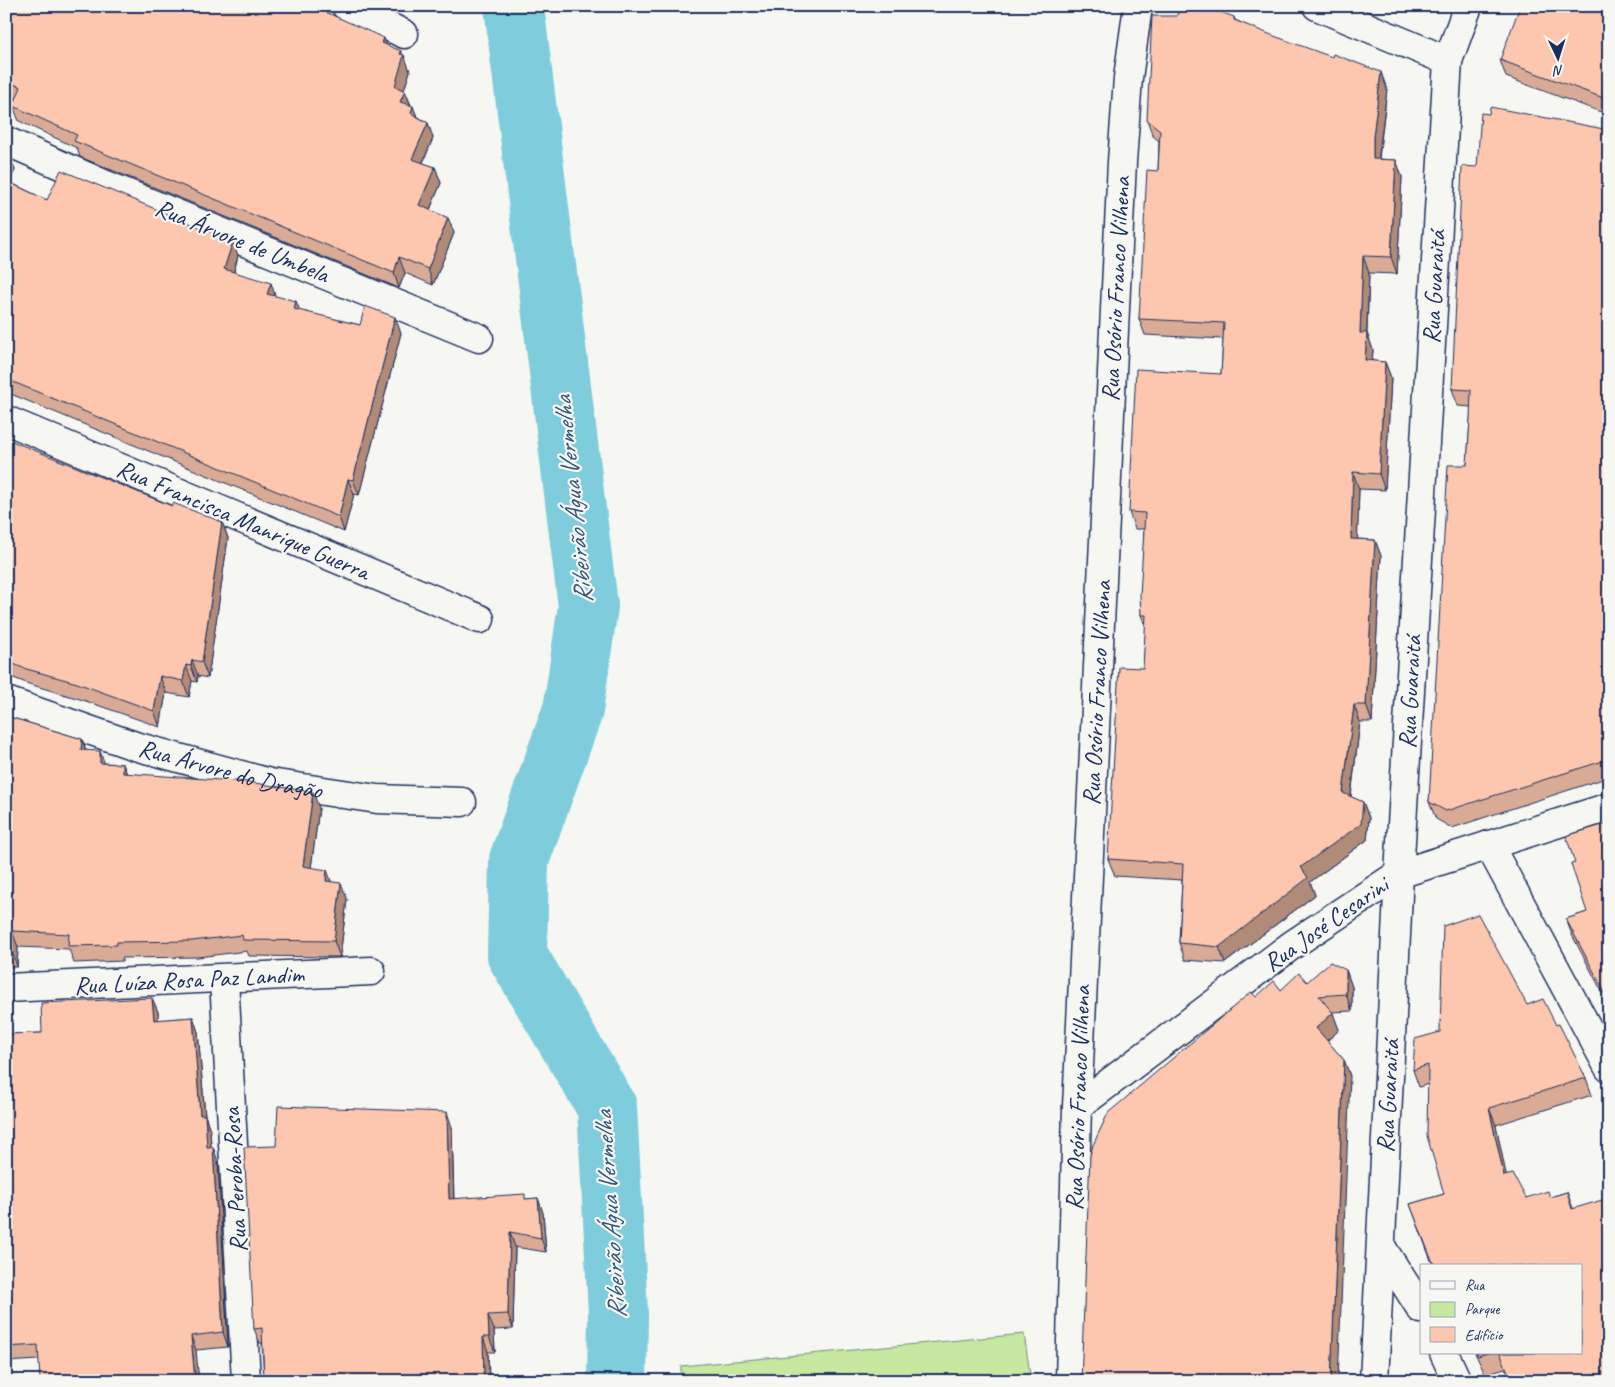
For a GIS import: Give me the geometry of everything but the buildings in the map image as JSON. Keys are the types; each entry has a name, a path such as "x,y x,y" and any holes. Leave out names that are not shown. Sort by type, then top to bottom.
{"street":[{"path":"346,6 404,34"},
{"name":"Rua Osório Franco Vilhena","path":"1070,1381 1077,1107 1123,153 1128,78 1138,6"},
{"path":"1317,6 1360,14 1448,61"},
{"name":"Rua Guaraitá","path":"1374,1381 1399,874 1448,61 1468,6"},
{"name":"Rua Árvore de Umbela","path":"6,141 106,186 479,338"},
{"name":"Rua Francisca Manrique Guerra","path":"6,420 480,619"},
{"name":"Rua Árvore do Dragão","path":"6,701 135,746 270,783 377,799 462,802"},
{"name":"Rua José Cesarini","path":"1077,1107 1292,945 1399,874 1609,807"},
{"path":"1489,845 1609,1068"},
{"name":"Rua Luíza Rosa Paz Landim","path":"6,988 224,979 371,970"},
{"name":"Rua Peroba-Rosa","path":"224,979 246,1381"},
{"path":"1382,1248 1420,1307"},
{"path":"1444,1354 1457,1381"}],"green space":[{"path":"1024,1334 1031,1381 681,1381 681,1366"}],"waterway":[{"name":"Ribeirão Água Vermelha","path":"514,6 588,606 573,710 519,860 517,955 607,1107 618,1313 617,1381"}]}
